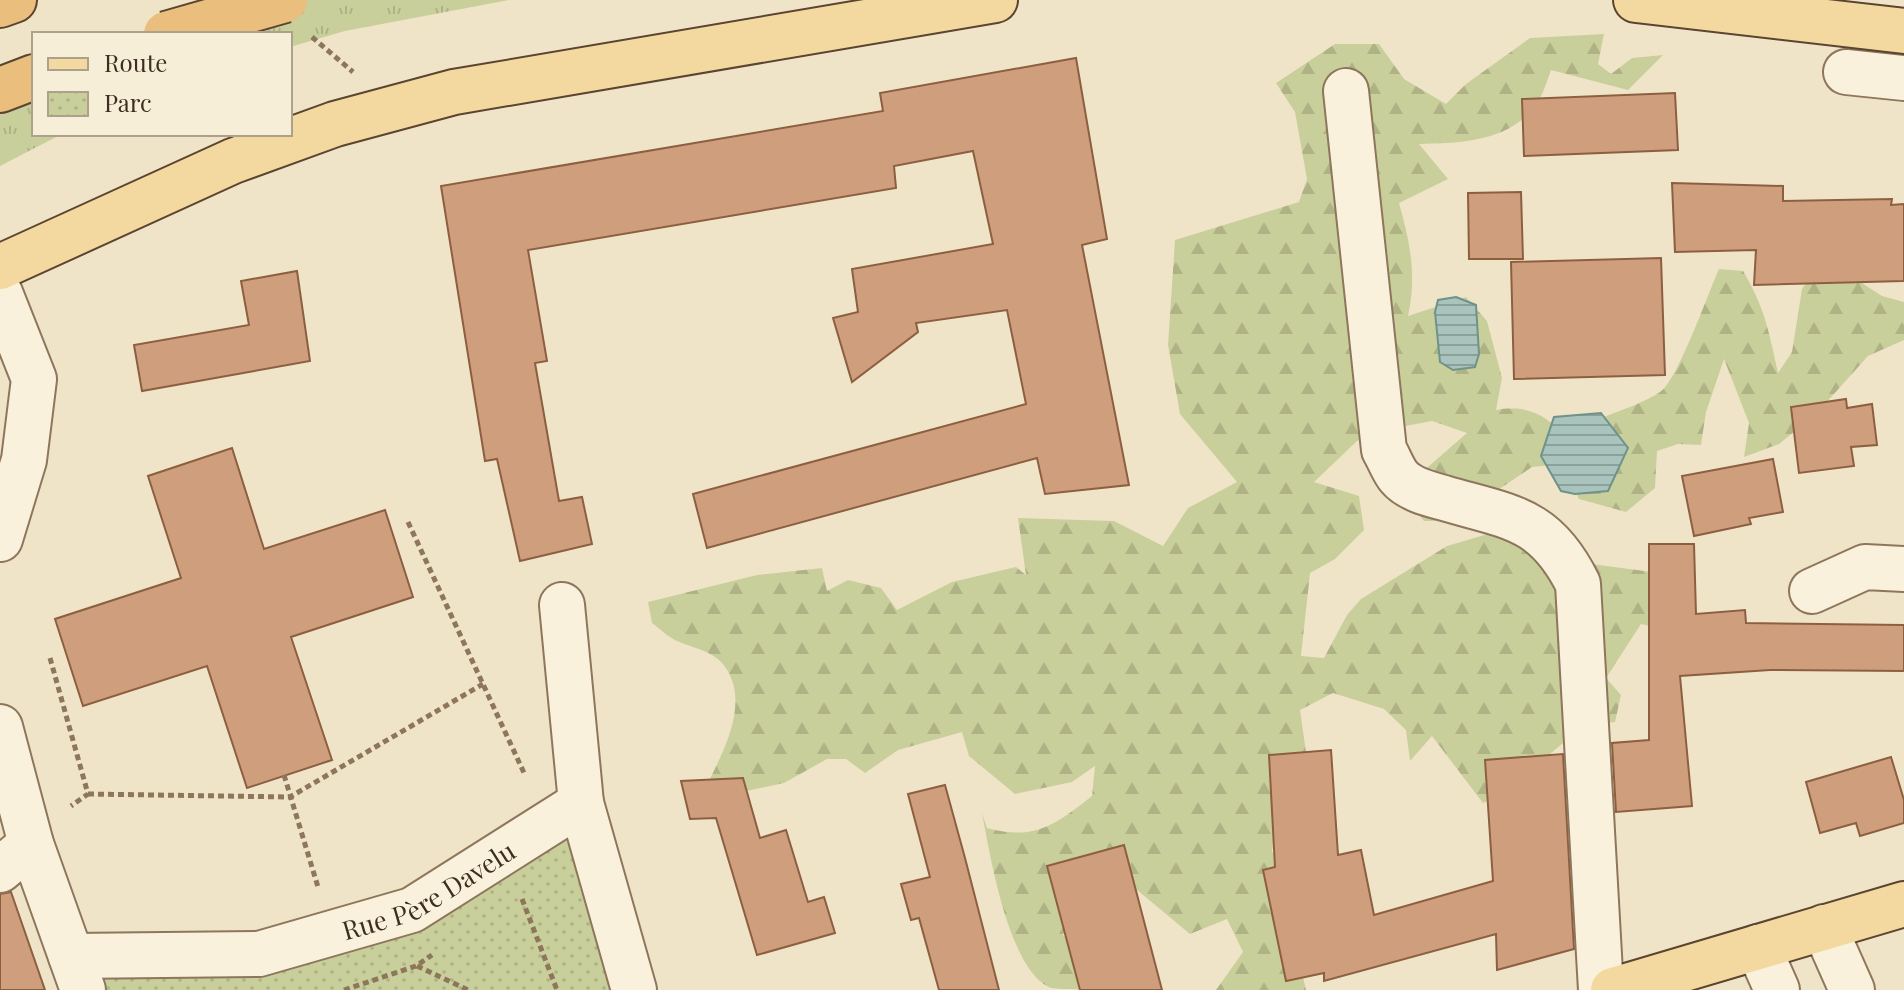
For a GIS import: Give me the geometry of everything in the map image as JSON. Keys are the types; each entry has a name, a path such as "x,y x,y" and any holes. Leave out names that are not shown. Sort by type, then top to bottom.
{"highway":[{"path":"0,5 14,0"},
{"path":"173,32 285,0"},
{"path":"0,90 32,78"}],"main road":[{"path":"0,267 233,161 335,124 454,92 995,0"},
{"path":"1636,0 1904,31"},
{"path":"1613,990 1904,904"}],"street":[{"path":"1846,72 1904,78"},
{"path":"1346,91 1384,450 1400,479 1423,492 1519,520 1544,534 1563,553 1578,584 1601,990"},
{"path":"0,293 34,379 24,460 0,539"},
{"path":"1812,591 1865,567 1904,569"},
{"path":"562,605 581,803 634,990"},
{"path":"0,727 15,857 77,973"},
{"name":"Rue Père Davelu","path":"77,973 259,954 412,910 581,803"},
{"path":"1824,927 1852,990"},
{"path":"1758,947 1777,990"}],"path":[{"path":"408,522 525,775"},
{"path":"50,658 88,794"},
{"path":"65,810 88,794 290,797 483,684"},
{"path":"284,775 321,897"},
{"path":"510,906 524,897 557,990"},
{"path":"344,990 416,966 443,949"},
{"path":"416,966 468,990"},
{"path":"350,974 356,988"}],"green space":[{"path":"277,0 509,0 345,31 292,46 292,32 163,32"},
{"path":"1604,34 1598,64 1611,74 1632,58 1663,55 1628,90 1551,70 1536,105 1512,127 1467,141 1419,144 1448,179 1399,203 1411,259 1412,287 1408,316 1466,297 1487,321 1502,378 1496,410 1517,409 1535,413 1551,422 1564,438 1660,392 1684,354 1719,269 1743,271 1769,332 1778,373 1792,352 1802,289 1823,258 1882,296 1904,302 1904,340 1868,356 1816,414 1779,444 1744,457 1749,423 1724,359 1706,412 1701,445 1678,444 1657,451 1655,488 1626,512 1579,499 1562,464 1532,467 1452,521 1424,521 1407,501 1414,479 1467,433 1432,421 1379,431 1357,441 1314,482 1359,496 1364,530 1335,559 1310,573 1301,656 1324,658 1347,615 1361,599 1447,546 1488,534 1591,564 1652,572 1668,630 1641,624 1606,678 1621,695 1615,722 1583,726 1503,794 1483,803 1432,736 1410,761 1406,730 1384,709 1333,693 1300,710 1309,773 1275,823 1272,852 1297,870 1302,973 1306,990 1216,990 1243,952 1227,919 1190,934 1119,875 1073,908 1063,935 1133,990 1051,988 1036,978 1013,937 1004,910 982,813 987,828 1018,833 1044,828 1092,796 1095,766 1072,782 1015,794 969,756 962,732 898,750 865,773 846,759 827,759 784,783 699,801 730,732 735,696 732,679 722,663 707,652 674,639 652,623 648,602 757,575 822,568 827,591 848,580 881,588 897,610 952,582 1016,567 1026,575 1018,518 1114,521 1163,546 1188,508 1237,482 1180,414 1168,345 1175,240 1299,202 1307,179 1295,112 1276,83 1335,44 1379,44 1404,79 1446,104 1466,84 1530,38"},
{"path":"32,78 32,136 58,136 0,166 0,90"},
{"path":"581,803 634,990 83,990 71,956 259,954 411,911"}],"water":[{"path":"1456,297 1476,305 1479,354 1475,367 1453,370 1440,362 1435,312 1438,300"},
{"path":"1601,413 1628,448 1608,491 1575,494 1561,491 1541,456 1554,417"}],"building":[{"path":"1076,58 1107,239 1082,245 1129,485 1045,494 1037,458 707,548 693,494 1026,404 1007,310 916,323 918,332 852,382 833,318 858,312 852,269 993,244 973,151 894,166 896,188 528,250 547,361 535,363 559,501 582,497 592,544 520,561 497,459 485,461 441,186 883,111 880,93"},
{"path":"1675,93 1678,150 1524,156 1522,99"},
{"path":"1672,183 1783,186 1783,201 1892,199 1891,205 1904,204 1904,281 1754,285 1756,250 1675,252"},
{"path":"1521,192 1523,259 1469,259 1468,193"},
{"path":"1661,258 1665,375 1514,379 1511,262"},
{"path":"297,271 310,361 142,391 134,345 249,325 241,281"},
{"path":"1846,399 1847,408 1872,404 1877,445 1851,447 1854,466 1799,473 1791,407"},
{"path":"232,448 264,549 385,510 413,597 291,637 332,760 247,788 207,666 83,706 55,619 181,578 148,476"},
{"path":"1773,459 1783,512 1749,518 1751,524 1694,536 1682,476"},
{"path":"1649,544 1694,544 1696,614 1745,610 1746,623 1904,625 1904,671 1770,670 1680,676 1692,806 1616,812 1612,743 1649,740"},
{"path":"1331,750 1338,855 1361,850 1374,915 1493,881 1485,760 1563,754 1574,949 1497,970 1496,934 1324,981 1324,973 1286,981 1263,870 1275,867 1269,755"},
{"path":"1891,757 1904,800 1904,823 1860,836 1856,823 1820,833 1806,782"},
{"path":"743,778 760,838 786,830 808,902 824,897 835,933 757,955 716,818 690,819 681,781"},
{"path":"945,785 999,990 939,990 919,918 911,920 901,884 930,877 908,794"},
{"path":"1124,845 1162,990 1080,990 1047,866"},
{"path":"11,892 45,990 0,990 0,894"}]}
